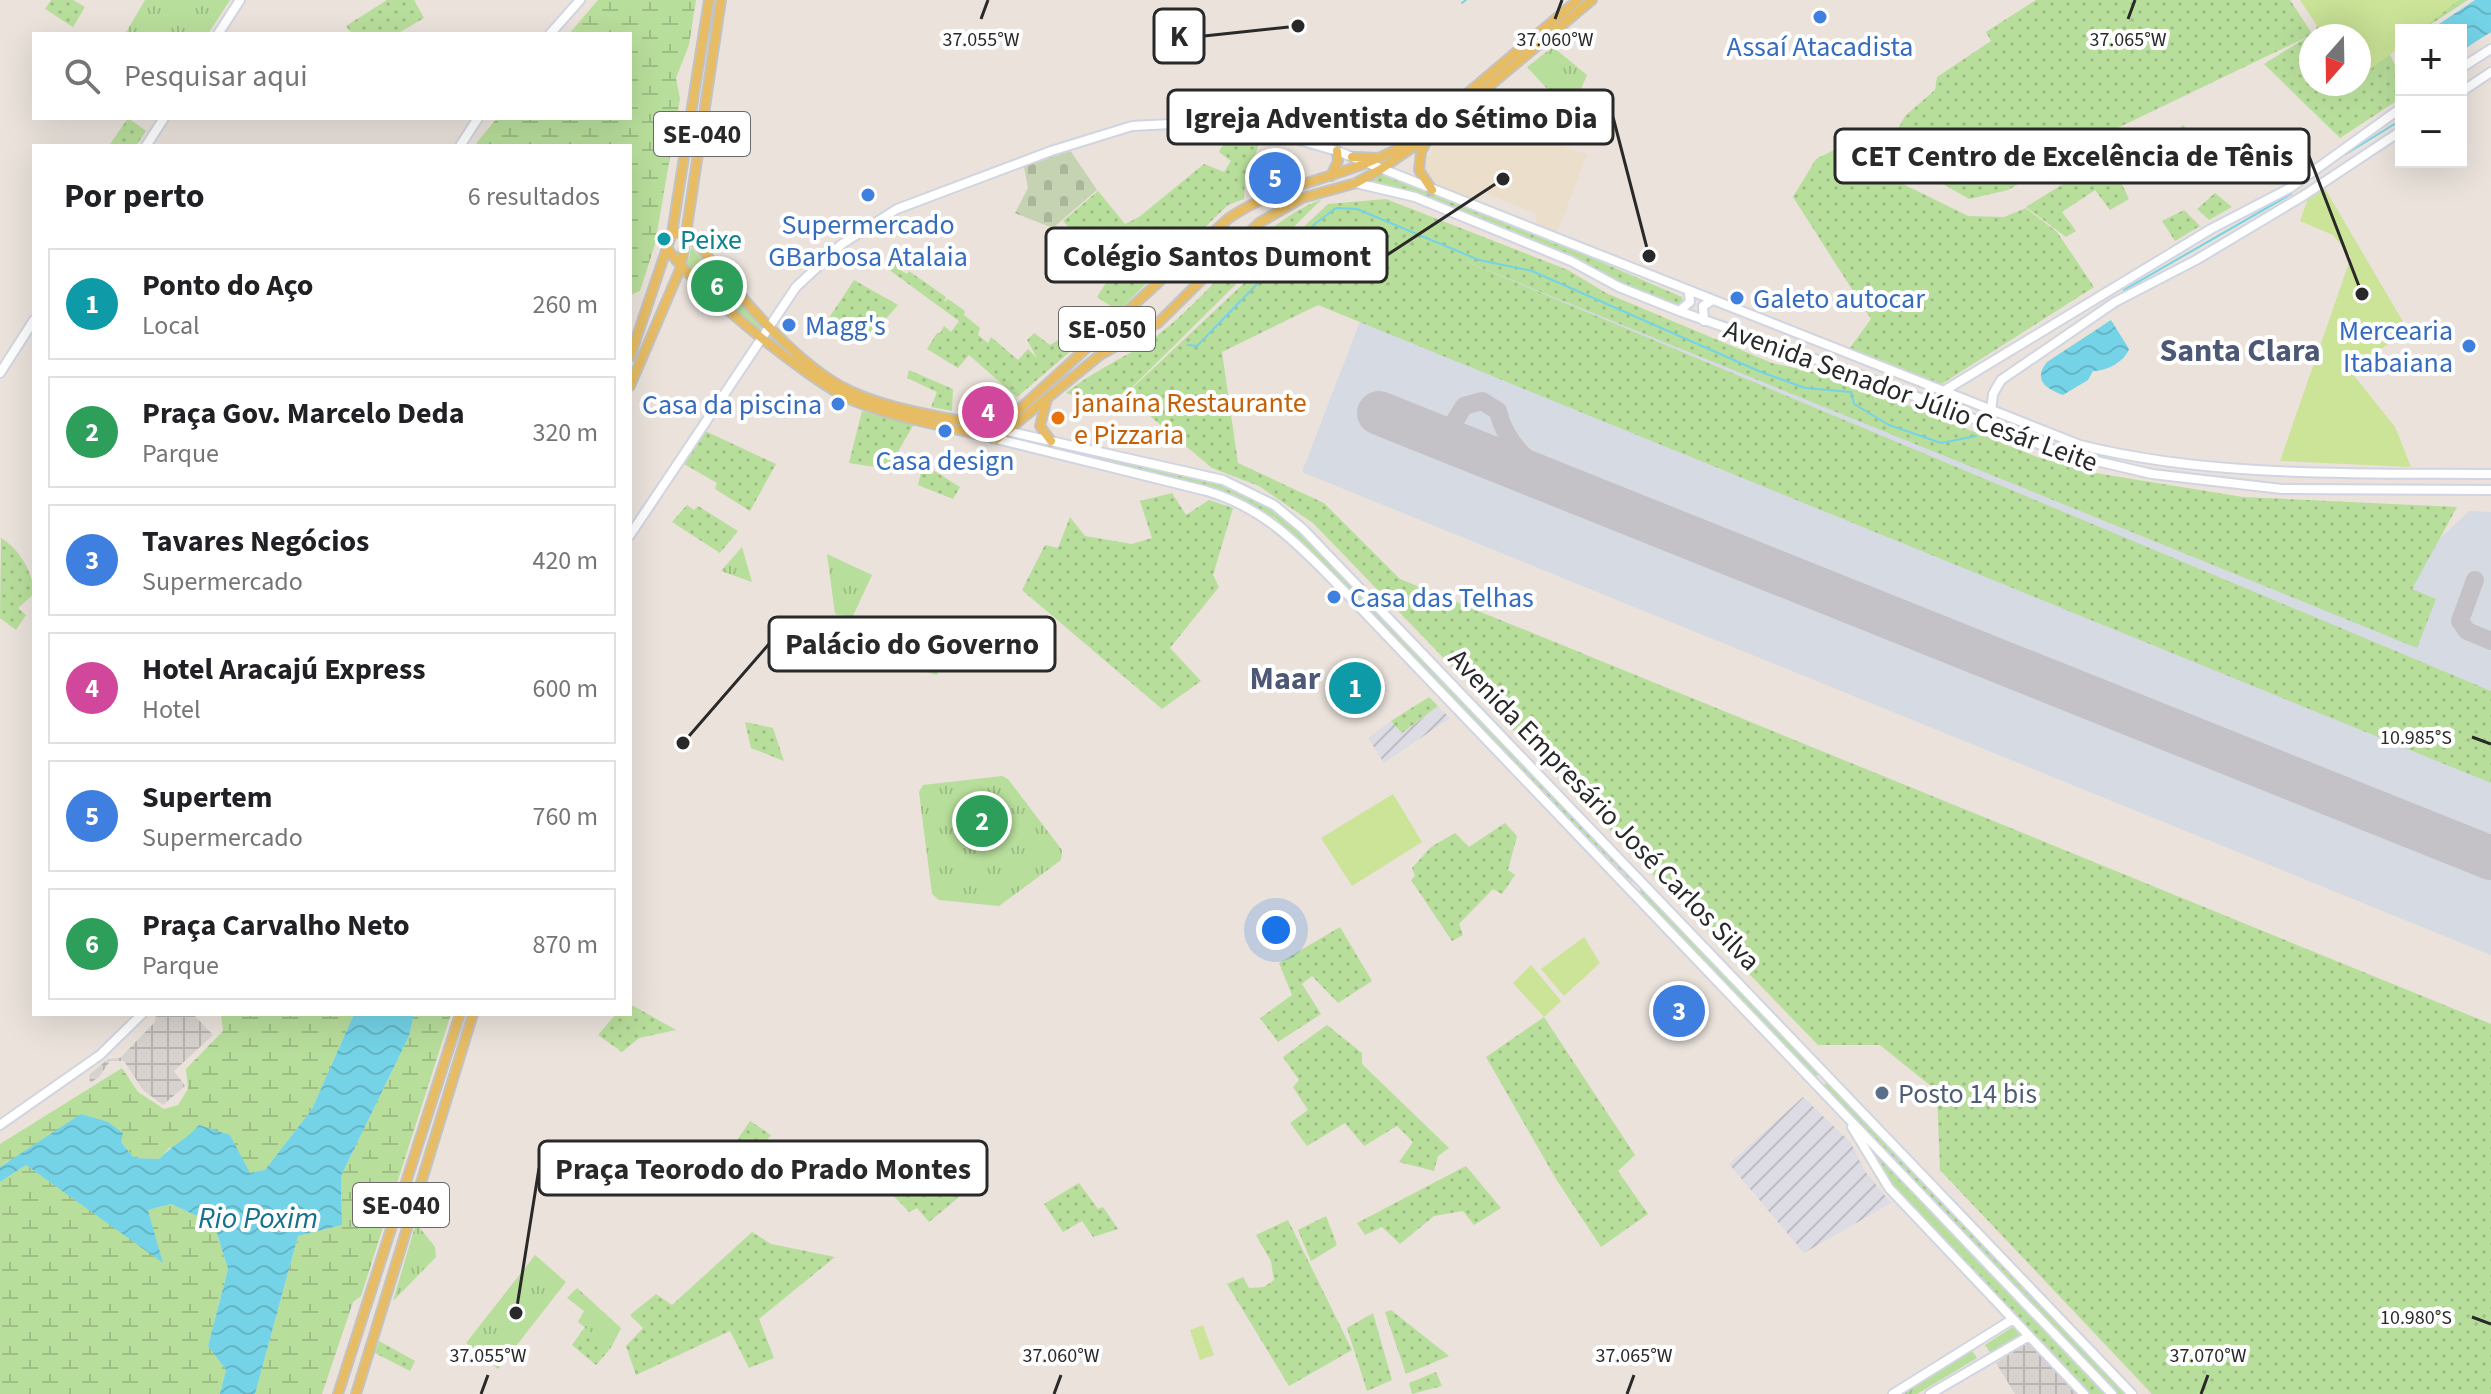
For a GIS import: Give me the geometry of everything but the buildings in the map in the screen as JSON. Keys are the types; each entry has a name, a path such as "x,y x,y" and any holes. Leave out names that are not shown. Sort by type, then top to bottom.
{"main road":[{"path":"219,32 240,0"},
{"path":"552,32 580,0"},
{"name":"SE-040","path":"632,351 672,233 709,0"},
{"name":"SE-040","path":"632,381 681,267 721,0"},
{"path":"1371,164 1412,140 1578,0"},
{"path":"1381,169 1432,134 1592,0"},
{"path":"2467,64 2491,49"},
{"path":"2467,88 2491,72"},
{"path":"1942,392 2211,229 2290,188 2395,112"},
{"path":"147,144 163,120"},
{"path":"461,144 477,120"},
{"name":"Avenida Senador Júlio Cesár Leite","path":"632,532 767,326 816,266 897,209 1101,134 1172,121 1209,122 1282,135 1337,151 1689,293 2080,445 2151,460 2352,471 2491,474"},
{"path":"1432,134 1419,162 1421,175 1432,190"},
{"path":"1991,412 1996,386 2013,371 2115,302 2196,260 2395,135"},
{"path":"1330,176 1338,161 1337,151"},
{"path":"1352,157 1385,158"},
{"name":"SE-050","path":"997,428 1218,230 1258,200 1371,164"},
{"name":"SE-050","path":"1007,431 1100,355 1158,323 1259,223 1287,205 1356,183 1381,169"},
{"name":"Avenida Senador Júlio Cesár Leite","path":"1356,183 1415,197 1571,261 1619,287 1704,321 1860,375 2062,453 2152,474 2282,489 2491,490"},
{"path":"1218,230 1221,244 1235,248"},
{"path":"672,233 688,233"},
{"name":"Avenida Empresário José Carlos Silva","path":"688,233 767,326 848,390 1007,431 1223,480 1274,505 1303,529 1360,587 2132,1394"},
{"name":"Avenida Empresário José Carlos Silva","path":"668,249 681,267 761,336 852,400 1192,487 1256,510 1349,596 2112,1394"},
{"path":"1195,251 1212,255 1214,269"},
{"path":"1679,311 1690,302 1689,293"},
{"path":"1704,321 1703,306 1711,301"},
{"path":"0,373 32,323"},
{"path":"1048,397 1040,426 1051,441"},
{"path":"993,438 997,428"},
{"path":"993,438 1007,431"},
{"path":"2348,491 2354,481 2352,471"},
{"path":"2372,491 2370,481 2376,471"},
{"path":"1630,891 1643,881"},
{"path":"0,1125 100,1055 140,1016"},
{"name":"SE-040","path":"338,1394 459,1016"},
{"name":"SE-040","path":"356,1394 472,1016"},
{"path":"1817,1088 1822,1080 1830,1077"},
{"name":"Avenida Empresário José Carlos Silva","path":"1846,1116 1889,1188 2084,1394"},
{"path":"368,1305 377,1306 382,1312"},
{"path":"1893,1394 2013,1319"},
{"path":"1930,1394 2029,1336"}],"shaded area":[{"path":"1461,124 1506,142 1512,127 1587,155 1556,235 1538,229 1535,213 1482,192 1477,207 1431,183 1424,164 1433,147"},
{"path":"1401,215 2366,609 2469,511 2491,512 2491,955 1302,472"},
{"path":"1438,706 1450,718 1384,763 1368,738 1391,721 1403,733"},
{"path":"156,1016 195,1016 213,1035 174,1071 185,1086 163,1105 143,1090 124,1061 110,1061 99,1077 90,1083 89,1075 108,1059 120,1058 155,1022"},
{"path":"1803,1097 1851,1143 1864,1170 1891,1203 1804,1253 1729,1164"},
{"path":"2028,1342 2078,1394 2015,1394 1996,1363"}],"green space":[{"path":"51,0 73,0 85,7 73,27 45,9"},
{"path":"145,0 230,0 209,32 126,32"},
{"path":"387,0 414,0 424,18 400,32 350,32 346,26"},
{"path":"598,0 696,0 689,45 676,78 680,99 655,244 640,291 632,294 632,144 476,144 495,120 632,120 632,32 571,32"},
{"path":"2036,0 2290,0 2306,24 2299,24 2299,41 2105,134 2008,190 1969,199 1886,151 1905,116 1935,90 1937,77 1991,41 1986,32"},
{"path":"2300,0 2459,0 2429,24 2395,24 2395,51 2371,69 2371,24 2316,24"},
{"path":"2342,0 2468,0 2431,24 2395,24 2395,41 2389,52 2395,66 2395,102 2340,138 2264,64 2299,42 2299,96 2371,96 2371,24 2317,24 2318,14"},
{"path":"1553,47 1587,75 1578,96 1570,101 1552,94 1527,67"},
{"path":"127,120 146,131 137,144 110,144"},
{"path":"2183,125 2220,163 2204,180 2164,143"},
{"path":"1232,131 1261,138 1245,184 1244,199 1228,205 1118,311 1097,297 1111,275 1063,221 1098,191 1125,224 1139,217 1204,164 1224,172 1231,161 1219,152"},
{"path":"2121,148 2139,165 2119,178 2129,199 2110,210 2095,190 2062,212 2076,231 2066,237 2026,207"},
{"path":"1070,150 1097,190 1053,228 1015,213 1028,188 1024,167"},
{"path":"1834,150 1968,216 2004,217 2026,208 2057,232 2094,287 1940,385 1849,349 1871,319 1793,197 1816,159"},
{"path":"1380,174 1536,234 1682,297 1683,301 1676,307 1612,281 1531,239 1409,191 1368,180"},
{"path":"2324,187 2409,332 2348,368 2395,427 2411,467 2280,461 2351,257 2333,235 2300,221 2309,196"},
{"path":"2215,193 2232,207 2209,220 2197,209"},
{"path":"1322,199 1112,407 1066,393 1159,334 1256,242 1299,210"},
{"path":"1386,199 1568,270 1606,293 1772,363 1836,377 2037,457 2089,472 2243,497 2457,507 2412,589 2436,599 2417,648 1448,254 2491,691 2491,783 1318,305 1222,352 1238,463 1324,503 1400,579 2491,1024 2491,1394 2152,1394 1940,1170 1937,1091 1880,1045 1818,1045 1313,523 1259,486 1212,468 1125,395 1328,204"},
{"path":"2184,210 2200,226 2175,241 2162,221"},
{"path":"691,247 763,328 760,332 687,267"},
{"path":"894,261 902,267 900,270 907,274 909,271 946,297 944,302 948,299 965,311 964,315 980,328 978,335 988,343 991,337 1018,360 1028,349 1037,358 1027,340 1034,333 1050,345 1058,340 1072,350 1017,397 969,355 958,368 927,349 944,326 951,332 959,321 888,269"},
{"path":"854,280 898,305 863,345 825,324"},
{"path":"909,370 953,389 952,411 931,407 937,392 907,378"},
{"path":"862,411 914,424 888,469 849,463"},
{"path":"703,430 776,464 750,511 715,489 717,483 684,464"},
{"path":"1008,433 1222,483 1273,508 1329,560 1636,880 1632,882 1275,518 1233,494 1007,438"},
{"path":"923,464 960,487 953,499 918,485"},
{"path":"1172,493 1186,515 1209,500 1233,508 1213,575 1219,587 1170,648 1201,681 1162,709 1022,590 1045,545 1058,548 1070,517 1085,536 1132,544 1152,538 1140,501"},
{"path":"687,505 694,510 698,506 738,531 720,553 672,522"},
{"path":"1,538 19,555 28,570 32,596 18,608 26,615 16,630 0,618"},
{"path":"742,547 752,582 721,571"},
{"path":"827,554 872,575 852,618 835,614"},
{"path":"911,625 933,633 938,625 955,632 937,675 894,664"},
{"path":"1429,697 1438,706 1402,733 1391,721"},
{"path":"745,722 773,728 784,761 751,748"},
{"path":"1002,776 1008,779 1062,850 1061,860 999,906 939,900 932,894 919,792 923,785"},
{"path":"1393,794 1422,842 1352,886 1321,838"},
{"path":"1505,823 1517,836 1508,870 1515,875 1502,894 1493,889 1459,924 1463,935 1452,941 1411,880 1415,876 1412,868 1431,847 1455,833 1469,847"},
{"path":"1644,887 1821,1074 1813,1077 1638,892"},
{"path":"1340,927 1372,981 1338,1003 1312,976 1302,984 1321,1014 1278,1042 1260,1018 1292,995 1279,963"},
{"path":"1584,937 1600,963 1564,996 1541,969"},
{"path":"1531,965 1561,1001 1544,1017 1513,983"},
{"path":"632,1005 676,1030 639,1038 622,1052 598,1035 614,1016 632,1016"},
{"path":"221,1016 353,1016 312,1109 265,1170 250,1174 230,1135 169,1148 159,1159 134,1158 121,1142 8,1161 0,1167 0,1144 122,1068 138,1092 164,1109 178,1105 188,1089 186,1069 223,1031"},
{"path":"414,1016 450,1016 361,1296 353,1302 322,1394 255,1394 298,1236 342,1225 341,1176 409,1036"},
{"path":"1544,1017 1635,1155 1618,1171 1648,1214 1601,1247 1556,1179 1486,1057"},
{"path":"1327,1025 1362,1053 1362,1064 1449,1148 1438,1156 1434,1171 1399,1162 1413,1142 1397,1126 1364,1146 1345,1123 1307,1146 1290,1123 1308,1110 1293,1087 1299,1080 1283,1057"},
{"path":"1827,1082 2128,1394 2117,1394 2087,1364 1822,1087"},
{"path":"750,1121 771,1135 754,1157 735,1143"},
{"path":"1862,1140 2107,1394 2089,1394 1890,1184"},
{"path":"941,1146 971,1187 929,1222 917,1208 909,1212 890,1192"},
{"path":"26,1165 162,1261 148,1210 171,1204 214,1224 228,1269 208,1346 226,1370 220,1394 0,1394 0,1182"},
{"path":"1466,1166 1501,1208 1474,1225 1463,1211 1434,1216 1400,1244 1382,1227 1365,1235 1357,1223"},
{"path":"1079,1183 1098,1209 1103,1207 1118,1229 1093,1237 1082,1221 1063,1232 1044,1204"},
{"path":"1326,1216 1337,1245 1311,1261 1298,1230"},
{"path":"1288,1220 1352,1350 1289,1386 1227,1284 1243,1277 1249,1288 1264,1287 1274,1280 1271,1261 1256,1235"},
{"path":"416,1223 435,1247 436,1257 393,1301"},
{"path":"752,1232 771,1244 835,1257 759,1319 774,1358 749,1368 730,1331 636,1375 626,1346 643,1328 630,1315 656,1294 672,1305"},
{"path":"535,1255 566,1282 498,1369 466,1343"},
{"path":"577,1288 621,1328 611,1348 578,1322 584,1311 567,1298"},
{"path":"1391,1310 1449,1356 1406,1374 1385,1312"},
{"path":"1373,1313 1392,1380 1367,1391 1347,1328"},
{"path":"1203,1325 1214,1355 1200,1360 1190,1330"},
{"path":"2014,1326 2023,1336 1991,1354 1985,1345"},
{"path":"585,1327 611,1348 596,1365 572,1345"},
{"path":"379,1341 415,1361 410,1371 375,1353"},
{"path":"1972,1351 1977,1358 1917,1394 1901,1394"},
{"path":"1436,1372 1442,1386 1412,1394 1409,1383"}],"water":[{"path":"2475,0 2491,0 2491,32 2467,47 2467,24 2439,24"},
{"path":"2111,320 2129,349 2119,362 2093,371 2088,380 2063,395 2043,383 2041,374 2047,362"},
{"name":"Rio Poxim","path":"353,1016 414,1016 409,1036 341,1176 342,1225 298,1236 255,1394 220,1394 226,1370 208,1346 228,1269 214,1224 171,1204 148,1210 163,1263 26,1165 0,1182 0,1167 81,1114 108,1122 123,1133 121,1142 134,1158 159,1159 199,1125 230,1135 250,1173 265,1170 312,1109"}],"waterway":[{"path":"1462,3 1466,0"},
{"path":"2346,154 2395,124"},
{"path":"2124,290 2291,194"},
{"path":"1188,345 1197,346 1316,223 1336,208 1357,209 1479,260 1532,271 1761,372 1805,388 1851,392 1854,404 1889,425 1941,443 1976,436"}],"taxiway":[{"path":"1470,449 1453,424 1464,406 1482,401 1498,411 1509,438 1527,459 1576,490"},
{"path":"2475,580 2460,621 2467,631 2491,641"}],"runway":[{"path":"1379,413 2491,858"}],"place":[{"name":"Assaí Atacadista","path":"1820,17"},
{"name":"K","path":"1298,26"},
{"name":"Supertem","path":"1275,178"},
{"name":"Colégio Santos Dumont","path":"1503,179"},
{"name":"Supermercado GBarbosa Atalaia","path":"868,195"},
{"name":"Peixe","path":"664,239"},
{"name":"Igreja Adventista do Sétimo Dia","path":"1649,256"},
{"name":"Praça Carvalho Neto","path":"717,286"},
{"name":"CET Centro de Excelência de Tênis","path":"2362,294"},
{"name":"Galeto autocar","path":"1737,298"},
{"name":"Magg's","path":"789,325"},
{"name":"Mercearia Itabaiana","path":"2469,346"},
{"name":"Casa da piscina","path":"838,404"},
{"name":"Hotel Aracajú Express","path":"988,412"},
{"name":"janaína Restaurante e Pizzaria","path":"1058,418"},
{"name":"Casa design","path":"945,431"},
{"name":"Casa das Telhas","path":"1334,597"},
{"name":"Ponto do Aço","path":"1355,688"},
{"name":"Palácio do Governo","path":"683,743"},
{"name":"Praça Gov. Marcelo Deda","path":"982,821"},
{"name":"Tavares Negócios","path":"1679,1011"},
{"name":"Posto 14 bis","path":"1882,1093"},
{"name":"Praça Teorodo do Prado Montes","path":"516,1313"}],"district":[{"name":"Santa Clara","path":"2240,350"},
{"name":"Maar","path":"1285,678"}]}
